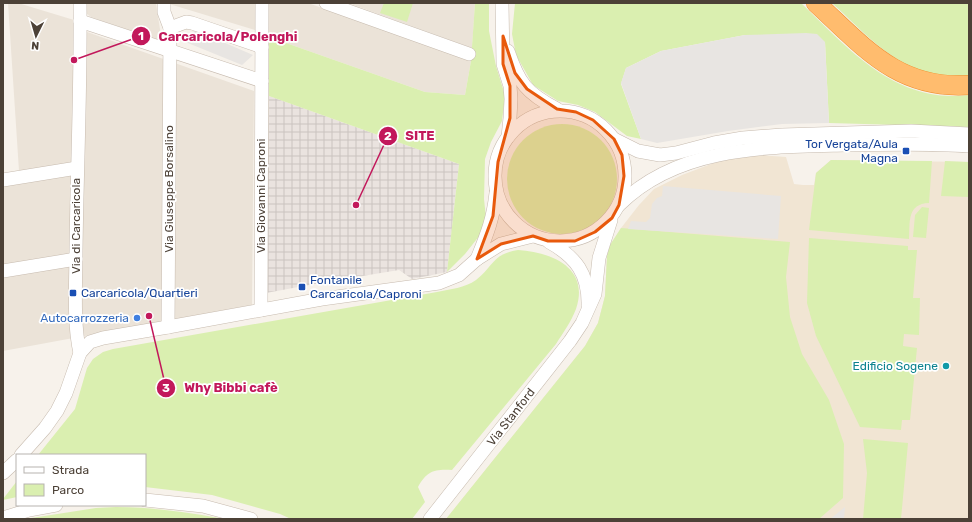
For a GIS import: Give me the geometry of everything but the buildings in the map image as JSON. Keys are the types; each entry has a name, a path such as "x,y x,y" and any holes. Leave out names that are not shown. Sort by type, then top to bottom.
{"highway":[{"path":"816,3 873,55 896,70 918,80 934,84 956,86 969,85"}],"street":[{"name":"Via di Carcaricola","path":"23,454 45,428 57,410 66,393 80,353 77,331 76,259 80,3"},
{"path":"164,3 164,12 170,28 186,22 192,23 262,47 262,3"},
{"path":"326,3 469,54"},
{"path":"502,3 503,64 510,86 511,99 508,137"},
{"path":"80,21 262,81"},
{"name":"Via Giuseppe Borsalino","path":"168,327 170,28"},
{"path":"496,187 509,219 533,236 548,241 558,242 575,240 584,237 595,232 612,218 619,205 624,183 624,162 619,146 614,139 598,123 587,116 576,112 557,109 539,99 523,84 515,73 503,36"},
{"name":"Via Giovanni Caproni","path":"260,310 262,47"},
{"path":"477,259 490,228 493,216 498,162 508,137 518,126 537,114 557,109"},
{"path":"614,139 638,151 654,155 667,155 714,142 782,135 911,131 969,134"},
{"path":"619,205 636,190 667,172 704,158 730,152 760,148 918,143 969,146"},
{"path":"3,180 77,168"},
{"name":"Via Stanford","path":"430,519 570,341 582,323 595,294 599,258 612,218"},
{"path":"80,353 87,344 97,339 322,299 439,283 459,275 477,259 501,244 533,236"},
{"name":"Via Stanford","path":"548,241 571,257 580,268 586,284 588,299 587,312"},
{"path":"3,271 76,259"},
{"path":"3,473 16,461"},
{"path":"146,500 202,506 251,519"},
{"path":"3,518 29,510 51,506"}],"highlighted area":[{"path":"503,36 515,73 527,89 557,109 576,112 593,120 614,139 622,155 624,176 619,205 612,218 595,232 575,241 548,241 533,236 501,244 477,259 493,216 498,162 510,118 510,86 503,64"}],"shaded area":[{"path":"8,3 18,3 74,20 87,32 254,91 252,305 3,351 3,180 19,171"},
{"path":"86,3 156,3 161,36 156,40 91,17 86,13"},
{"path":"166,3 255,3 255,30"},
{"path":"269,3 308,3 471,61 465,95 425,92 269,37"},
{"path":"348,3 475,3 472,48"},
{"path":"195,30 253,55 242,65 183,41"},
{"path":"817,34 825,42 829,123 782,124 657,143 641,139 621,83 626,68 661,51 745,35"},
{"path":"269,96 459,164 447,272 412,279 399,270 266,293"},
{"path":"759,155 786,157 794,184 803,185 814,185 816,173 831,160 969,162 969,519 446,519 585,346 598,323 605,296 607,256 610,245 639,205 654,189 682,175 719,161"},
{"path":"663,186 781,196 778,239 628,229 631,221 646,222 650,218 652,204 657,198 662,196"},
{"path":"845,507 844,519 830,519"}],"green space":[{"path":"384,3 413,3 407,22 380,13"},
{"path":"475,3 489,3 489,31 496,66 504,92 504,104 502,121 491,142 485,159 484,199 486,218 480,235 465,254 447,272 459,164 269,96 269,37 425,92 465,95 471,61"},
{"path":"515,3 801,3 856,55 875,70 896,82 918,91 943,96 969,95 969,127 829,123 825,42 745,35 661,51 626,68 621,84 641,139 627,136 595,112 578,105 558,101 533,85 516,55 512,34"},
{"path":"832,3 969,3 969,76 929,73 901,62 876,44"},
{"path":"562,124 573,125 583,129 601,140 612,158 616,168 616,190 612,200 601,218 583,229 573,233 562,234 551,233 541,229 523,218 512,200 508,190 507,179 508,168 512,158 523,140 541,129 551,125"},
{"path":"831,160 932,161 929,203 922,204 913,210 910,220 909,239 809,230 816,173"},
{"path":"945,161 969,162 969,197 941,196"},
{"path":"922,207 929,208 926,238 913,237 915,215"},
{"path":"621,228 790,242 786,277 790,317 802,354 829,400 844,444 843,498 819,519 446,519 585,346 598,323 605,296 607,256 610,245"},
{"path":"809,238 908,246 908,250 917,250 913,298 920,298 919,335 904,334 903,346 917,348 910,420 902,420 901,430 860,427 816,336 807,303"},
{"path":"518,250 531,251 543,254 565,265 573,273 578,283 579,295 576,309 556,344 452,470 432,472 428,474 421,482 418,487 425,502 412,519 291,519 280,514 212,495 146,487 146,454 39,454 75,409 87,368 93,359 103,352 457,288 472,283 482,275 494,261 503,254"},
{"path":"863,439 908,443 901,519 863,519 867,473"},
{"path":"16,482 16,497 3,499"},
{"path":"116,507 168,510 219,518 25,519 96,508"}],"place":[{"name":"Carcaricola/Polenghi","path":"74,60"},
{"name":"Tor Vergata/Aula Magna","path":"906,151"},
{"name":"SITE","path":"356,205"},
{"name":"Fontanile Carcaricola/Caproni","path":"302,287"},
{"name":"Carcaricola/Quartieri","path":"73,293"},
{"name":"Why Bibbi cafè","path":"149,316"},
{"name":"Autocarrozzeria","path":"137,318"},
{"name":"Edificio Sogene","path":"946,366"}]}
